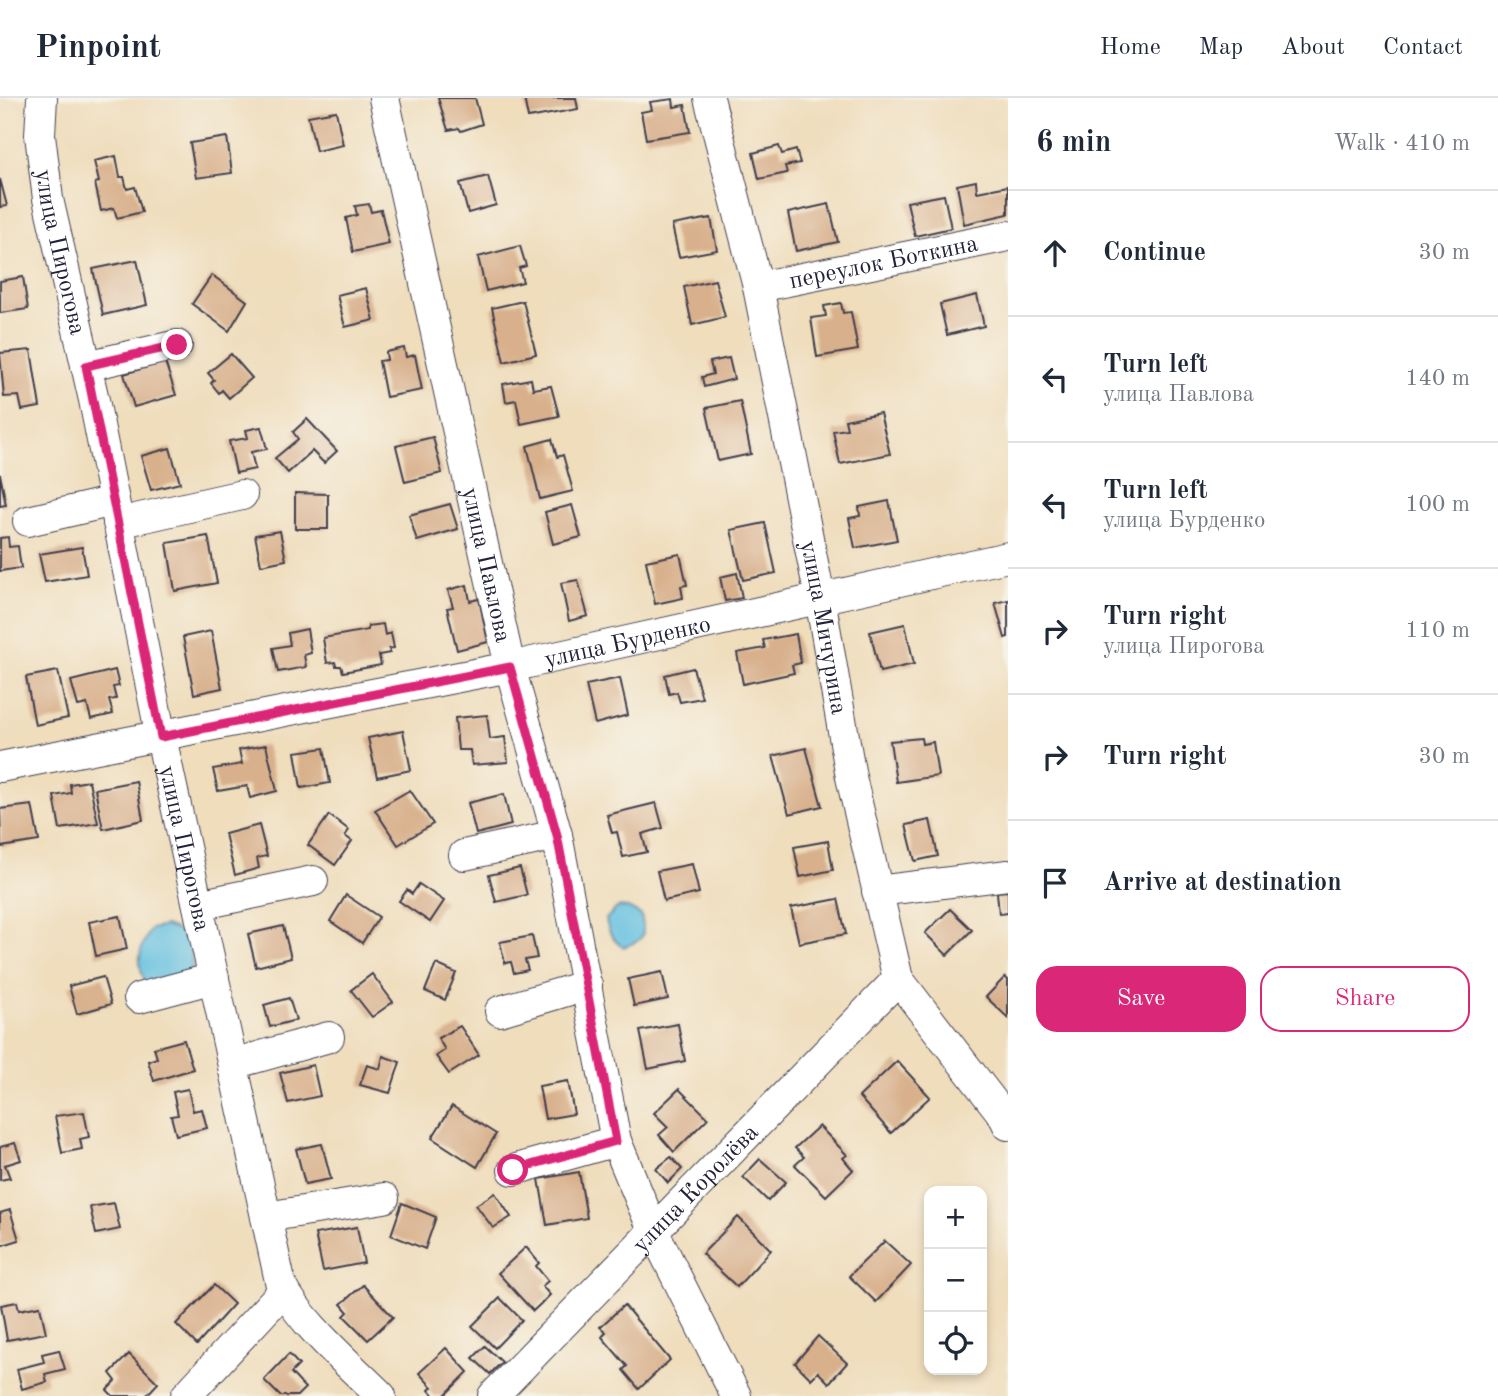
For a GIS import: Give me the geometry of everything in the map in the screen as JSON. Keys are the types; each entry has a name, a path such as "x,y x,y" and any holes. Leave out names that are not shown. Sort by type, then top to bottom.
{"street":[{"name":"улица Пирогова","path":"41,98 40,135 48,199 86,366 161,737 284,1290 314,1329 381,1396"},
{"name":"улица Павлова","path":"384,98 510,667 557,835 616,1141 653,1230 736,1396"},
{"name":"улица Мичурина","path":"709,98 758,287 820,598 851,777 898,979 1008,1125"},
{"name":"переулок Боткина","path":"758,287 1008,236"},
{"path":"86,366 177,345"},
{"path":"28,520 116,512 242,495"},
{"name":"улица Бурденко","path":"0,767 510,667 1008,557"},
{"path":"464,855 557,835"},
{"path":"877,891 1008,875"},
{"path":"198,905 313,881"},
{"path":"139,998 214,978"},
{"name":"улица Королёва","path":"493,1396 898,979"},
{"path":"500,1011 587,985"},
{"path":"233,1064 329,1037"},
{"path":"513,1170 616,1141"},
{"path":"266,1217 384,1198"},
{"path":"186,1396 284,1290"}],"water":[{"path":"618,907 628,908 641,915 643,922 642,937 623,947 611,935 606,919"},
{"path":"165,926 180,933 188,942 192,971 148,988 141,972 141,951 151,929"}],"building":[{"path":"438,98 475,98 482,124 461,131 459,128 448,130"},
{"path":"524,98 576,98 578,109 528,118"},
{"path":"673,99 674,107 685,105 690,132 646,139 641,112 652,110 650,102"},
{"path":"336,111 343,145 316,151 308,116"},
{"path":"227,137 232,173 196,178 190,143"},
{"path":"779,146 782,154 796,150 800,163 785,166 787,173 759,179 753,153"},
{"path":"116,156 120,177 124,177 127,189 135,187 142,212 117,218 114,208 101,211 94,161"},
{"path":"488,176 496,205 468,213 460,183"},
{"path":"0,179 7,206 0,207"},
{"path":"976,181 977,192 1008,186 1008,214 964,224 957,185"},
{"path":"944,195 951,228 915,236 907,202"},
{"path":"369,204 371,212 381,210 389,244 353,252 346,218 357,215 355,206"},
{"path":"829,204 838,242 796,251 788,213"},
{"path":"711,218 717,250 679,257 672,225"},
{"path":"520,246 526,266 519,268 523,282 486,291 478,257"},
{"path":"137,260 147,305 103,315 93,269"},
{"path":"212,275 247,301 229,331 192,304"},
{"path":"23,277 28,309 0,313 0,281"},
{"path":"715,280 725,317 692,325 684,287"},
{"path":"366,288 374,320 345,327 337,295"},
{"path":"977,295 984,326 947,335 940,304"},
{"path":"523,301 536,354 504,362 492,308"},
{"path":"841,303 843,313 851,312 858,350 817,357 811,318 826,316 824,306"},
{"path":"404,348 406,357 415,355 422,390 386,397 379,361 387,360 386,352"},
{"path":"31,350 40,407 22,410 19,396 4,397 0,353"},
{"path":"231,354 252,378 229,398 222,390 219,393 211,383 214,380 208,373"},
{"path":"729,358 734,379 704,387 702,377 713,374 710,362"},
{"path":"165,362 176,395 134,407 124,374"},
{"path":"531,379 533,389 551,386 559,416 521,424 516,400 506,402 503,384"},
{"path":"740,401 751,454 718,461 706,408"},
{"path":"880,413 890,454 840,464 833,431 847,429 845,420"},
{"path":"307,419 337,451 324,463 312,451 288,473 275,458 298,439 293,432"},
{"path":"261,427 267,449 251,452 255,469 236,473 229,441 248,438 246,430"},
{"path":"433,437 442,473 405,482 396,446"},
{"path":"552,439 557,457 563,455 573,491 540,499 527,446"},
{"path":"170,448 180,483 151,490 141,456"},
{"path":"0,474 6,505 0,506"},
{"path":"295,493 328,494 328,529 295,529"},
{"path":"889,501 897,540 855,548 849,518 860,516 859,507"},
{"path":"450,504 458,529 417,541 409,515"},
{"path":"572,505 581,537 553,544 545,512"},
{"path":"765,523 776,573 743,580 731,530"},
{"path":"280,531 286,560 261,565 255,535"},
{"path":"208,536 217,583 175,591 167,543"},
{"path":"8,537 9,547 18,546 21,568 0,571 0,538"},
{"path":"82,547 87,575 45,582 39,554"},
{"path":"680,554 687,585 681,586 683,598 655,604 646,561"},
{"path":"737,573 742,598 725,601 720,577"},
{"path":"578,580 588,616 569,621 561,583"},
{"path":"467,585 470,601 479,599 488,642 457,650 447,608 453,607 448,590"},
{"path":"1008,600 1008,637 1005,638 995,603"},
{"path":"383,624 385,635 391,633 394,648 389,649 390,653 379,655 381,665 343,672 341,666 336,666 335,662 327,663 323,638 368,630 368,626"},
{"path":"905,624 914,664 880,672 870,632"},
{"path":"307,629 311,653 304,655 306,667 278,672 273,648 290,645 288,633"},
{"path":"211,631 222,688 194,694 183,637"},
{"path":"796,634 801,663 792,665 794,673 743,684 737,653 765,648 763,640"},
{"path":"693,668 702,698 680,702 677,692 669,694 665,675"},
{"path":"115,670 119,686 113,687 116,699 109,700 113,714 91,719 87,704 78,706 71,681"},
{"path":"58,671 68,718 35,725 26,677"},
{"path":"620,678 628,715 595,724 586,685"},
{"path":"487,715 490,739 505,737 508,762 472,765 470,750 458,750 455,718"},
{"path":"403,731 411,770 377,777 368,738"},
{"path":"921,738 922,744 933,742 938,776 896,782 890,741"},
{"path":"266,745 277,791 250,798 247,786 218,791 213,769 242,764 239,750"},
{"path":"324,748 330,783 301,788 295,752"},
{"path":"806,748 822,806 789,814 773,756"},
{"path":"89,781 98,823 60,829 54,796 71,793 70,784"},
{"path":"136,781 143,820 103,829 95,789"},
{"path":"410,790 433,824 398,845 375,810"},
{"path":"504,794 511,825 476,834 468,803"},
{"path":"656,803 663,828 642,834 647,852 623,857 617,832 612,833 607,815"},
{"path":"32,805 39,841 1,847 0,809"},
{"path":"329,815 349,830 345,836 352,841 335,865 308,845"},
{"path":"930,820 938,856 915,861 906,825"},
{"path":"259,825 267,856 257,858 259,868 235,875 225,834"},
{"path":"828,841 833,870 800,877 794,847"},
{"path":"692,864 699,893 664,901 657,871"},
{"path":"520,868 527,895 496,902 489,875"},
{"path":"419,884 444,901 430,922 399,901 407,890 412,894"},
{"path":"1008,891 1008,913 999,914 997,892"},
{"path":"346,895 379,917 362,943 330,921"},
{"path":"838,899 846,934 799,943 791,908"},
{"path":"950,909 972,930 947,955 925,933"},
{"path":"120,916 127,949 96,956 89,922"},
{"path":"283,926 291,958 256,967 248,934"},
{"path":"532,936 537,958 525,960 528,970 514,973 511,962 505,963 500,942"},
{"path":"436,964 456,973 445,1000 425,991"},
{"path":"662,972 668,999 634,1006 628,979"},
{"path":"372,974 393,1002 372,1017 351,990"},
{"path":"103,977 111,1004 77,1014 69,986"},
{"path":"1005,977 1008,980 1008,1018 986,997"},
{"path":"289,998 296,1020 270,1027 264,1005"},
{"path":"678,1024 685,1061 648,1069 640,1031"},
{"path":"460,1026 479,1055 449,1074 436,1056 445,1050 438,1038"},
{"path":"184,1040 193,1069 154,1081 148,1061 157,1058 154,1048"},
{"path":"383,1056 400,1062 390,1093 360,1085 367,1065 380,1069"},
{"path":"897,1061 930,1097 891,1133 859,1097"},
{"path":"313,1065 320,1096 288,1103 280,1073"},
{"path":"568,1081 574,1114 545,1119 539,1086"},
{"path":"188,1089 193,1111 202,1109 207,1128 176,1135 171,1116 178,1115 173,1092"},
{"path":"679,1089 708,1118 674,1152 659,1135 668,1127 654,1113"},
{"path":"452,1106 496,1134 477,1167 432,1138"},
{"path":"84,1112 89,1137 80,1139 82,1149 62,1153 55,1116"},
{"path":"819,1126 847,1155 843,1158 853,1170 826,1196 795,1165 804,1157 795,1148"},
{"path":"15,1143 21,1160 5,1165 10,1178 0,1180 0,1147"},
{"path":"322,1144 331,1179 305,1184 296,1149"},
{"path":"671,1157 682,1169 668,1183 656,1169"},
{"path":"760,1159 786,1182 768,1201 743,1177"},
{"path":"579,1172 587,1218 547,1225 539,1179"},
{"path":"495,1193 511,1217 493,1228 476,1205"},
{"path":"114,1203 120,1229 96,1234 90,1207"},
{"path":"402,1203 436,1217 425,1249 391,1235"},
{"path":"10,1210 19,1240 0,1246 0,1213"},
{"path":"738,1217 771,1250 737,1287 702,1254"},
{"path":"357,1227 364,1263 323,1271 315,1234"},
{"path":"885,1241 911,1265 876,1302 849,1276"},
{"path":"526,1247 539,1263 536,1266 548,1281 542,1286 550,1295 533,1311 498,1273"},
{"path":"214,1285 234,1304 197,1345 176,1324"},
{"path":"363,1285 393,1317 368,1340 344,1316 348,1312 341,1304"},
{"path":"500,1298 522,1320 495,1348 472,1326"},
{"path":"17,1302 19,1310 40,1306 46,1333 7,1340 1,1305"},
{"path":"624,1305 670,1360 639,1389 623,1370 627,1366 602,1337 606,1332 600,1327"},
{"path":"818,1336 847,1363 829,1383 818,1372 811,1379 795,1363"},
{"path":"485,1346 502,1362 490,1374 473,1358"},
{"path":"446,1348 468,1372 444,1396 434,1396 429,1390 432,1387 419,1373"},
{"path":"59,1350 65,1369 45,1374 47,1382 22,1389 17,1369 44,1362 42,1354"},
{"path":"129,1354 158,1383 146,1396 113,1396 107,1390 116,1381 110,1373"},
{"path":"289,1354 299,1365 291,1373 305,1388 297,1396 280,1396 264,1380"}],"route":[{"path":"177,345 86,366 161,737 510,667 557,835 616,1141 513,1170"}]}
